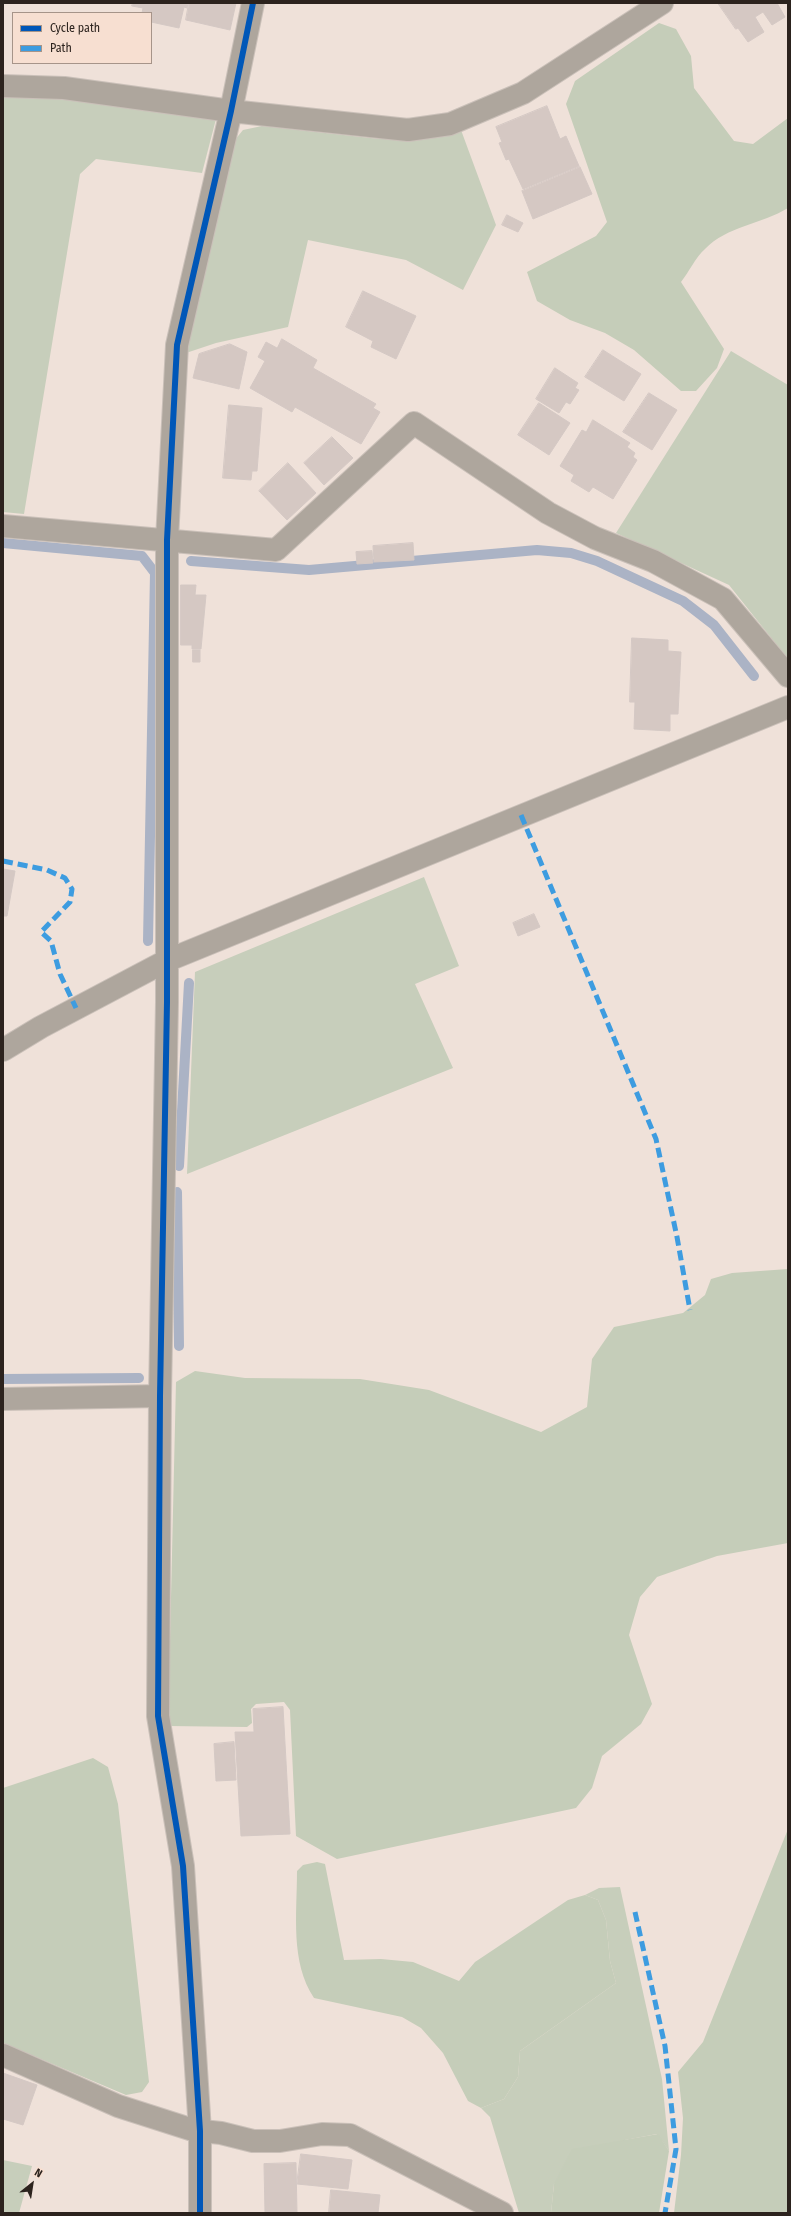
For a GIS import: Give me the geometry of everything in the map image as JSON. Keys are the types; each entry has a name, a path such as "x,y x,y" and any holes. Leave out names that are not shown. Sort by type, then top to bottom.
{"street":[{"path":"200,2213 200,2131 183,1866 158,1716 160,1396 167,1002 167,540 177,345 231,111 253,3"},
{"path":"3,86 64,88 231,111 408,130 450,124 523,92 662,3"},
{"path":"3,526 276,550 414,423 548,513 595,538 653,561 723,599 788,676"},
{"path":"3,1050 41,1026 166,961 788,707"},
{"path":"3,1399 160,1396"},
{"path":"3,2055 118,2106 200,2131 221,2133 253,2141 280,2140 322,2134 350,2134 502,2213"}],"green space":[{"path":"659,23 676,29 691,56 694,88 734,141 753,144 788,118 788,208 767,218 734,230 714,241 698,257 681,282 724,349 717,368 696,391 681,391 634,350 605,333 570,320 537,301 527,272 596,236 607,222 566,104 575,81"},
{"path":"3,94 39,94 216,119 202,173 96,159 80,174 24,514 3,512"},
{"path":"262,126 380,139 425,138 461,130 496,225 463,290 406,260 308,240 288,327 216,343 186,353 234,141 243,130"},
{"path":"731,351 788,385 788,659 729,585 616,533"},
{"path":"424,877 459,966 415,984 453,1068 187,1174 195,972"},
{"path":"788,1269 788,1543 717,1556 657,1577 640,1597 629,1635 652,1704 641,1724 602,1756 592,1788 576,1808 337,1859 296,1836 290,1710 284,1702 256,1704 251,1709 252,1723 247,1727 168,1726 176,1382 195,1371 245,1378 360,1379 429,1390 541,1432 587,1407 592,1359 614,1327 683,1313 705,1295 711,1279 732,1273"},
{"path":"93,1758 108,1767 118,1804 149,2082 142,2092 126,2095 3,2043 3,1788"},
{"path":"788,1829 788,2213 674,2213 681,2155 683,2118 678,2072 703,2042"},
{"path":"317,1862 325,1864 344,1960 381,1959 413,1962 459,1981 475,1962 568,1900 585,1895 598,1900 606,1920 610,1961 616,1983 520,2051 518,2077 504,2099 481,2108 468,2101 443,2053 421,2028 402,2017 314,1998 306,1984 298,1953 296,1937 297,1871 303,1865"},
{"path":"620,1887 662,2079 669,2151 657,2134 625,2140 554,2184 551,2213 519,2213 490,2117 481,2108 504,2099 518,2077 520,2051 616,1983 610,1961 606,1920 598,1900 585,1895 599,1888"},
{"path":"658,2134 669,2151 659,2213 551,2213 554,2184 572,2149"},
{"path":"3,2160 32,2166 19,2213 3,2213"}],"building":[{"path":"133,3 188,3 187,8 184,7 179,28 152,22 152,12 142,12 143,8 132,6"},
{"path":"189,3 236,3 230,30 186,20"},
{"path":"718,3 777,3 785,17 772,25 763,12 755,17 764,32 748,42 738,28 736,29"},
{"path":"547,106 560,139 566,136 579,166 523,189 509,159 506,160 499,143 502,142 496,127"},
{"path":"580,167 592,194 533,219 522,191"},
{"path":"507,215 523,223 518,232 502,225"},
{"path":"363,291 416,316 396,359 371,347 373,341 346,327"},
{"path":"282,339 317,360 313,368 376,404 373,408 380,412 361,444 295,407 292,412 250,388 265,361 258,357 266,342 277,348"},
{"path":"230,344 247,352 239,389 193,378 199,354"},
{"path":"603,350 641,374 624,401 585,377"},
{"path":"555,368 578,383 575,388 579,390 570,404 566,402 559,413 536,399"},
{"path":"649,393 677,410 652,450 623,432"},
{"path":"539,403 570,423 549,455 518,435"},
{"path":"229,405 262,408 257,471 252,471 251,480 223,478"},
{"path":"593,420 630,443 627,447 635,453 633,457 637,460 613,499 593,487 589,492 571,481 574,475 560,466 582,430 586,432"},
{"path":"332,437 353,458 324,485 304,463"},
{"path":"288,463 316,493 287,520 259,491"},
{"path":"413,543 414,560 374,562 373,546"},
{"path":"372,551 373,563 357,564 356,552"},
{"path":"181,585 196,585 195,595 206,595 201,649 192,649 192,645 181,645"},
{"path":"632,638 668,640 668,651 681,652 678,714 670,714 670,731 634,729 635,702 630,702"},
{"path":"193,650 200,650 200,662 193,662"},
{"path":"3,869 15,871 7,916 3,916"},
{"path":"534,914 540,927 518,936 513,923"},
{"path":"283,1707 290,1834 241,1836 235,1732 254,1732 253,1709"},
{"path":"234,1742 236,1780 216,1781 214,1744"},
{"path":"3,2073 37,2085 23,2125 3,2119"},
{"path":"301,2154 352,2160 348,2189 297,2184"},
{"path":"296,2163 297,2213 265,2213 264,2164"},
{"path":"331,2190 380,2195 378,2213 329,2213"}],"waterway":[{"path":"3,543 142,556 155,573 148,941"},
{"path":"191,561 309,570 537,550 571,553 597,561 683,601 714,625 754,676"},
{"path":"179,1166 189,983"},
{"path":"177,1192 179,1346"},
{"path":"3,1379 139,1378"}],"marked path":[{"path":"521,815 656,1139 677,1237 690,1310"},
{"path":"3,861 47,870 65,878 72,889 70,902 41,932 51,941 60,974 76,1008"},
{"path":"635,1912 665,2046 676,2149 665,2213"}],"cycle path":[{"path":"200,2213 200,2131 183,1866 158,1716 160,1396 167,1002 167,540 177,345 231,111 253,3"}]}
